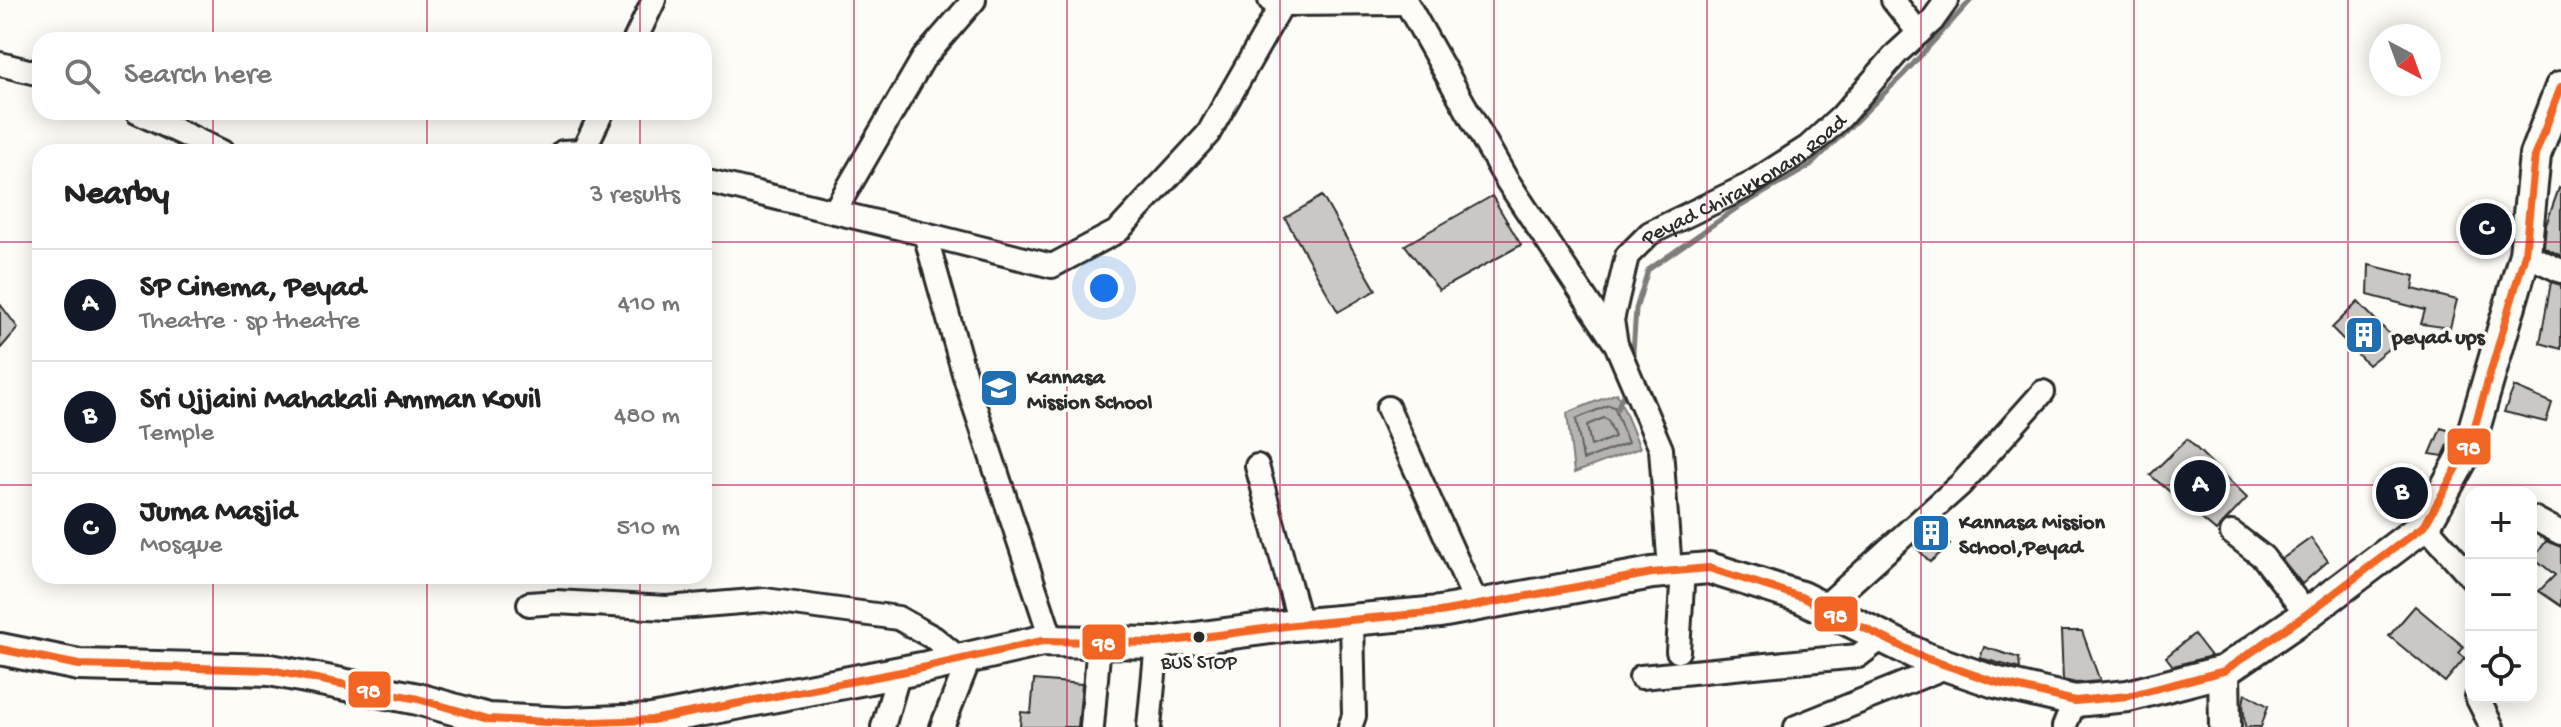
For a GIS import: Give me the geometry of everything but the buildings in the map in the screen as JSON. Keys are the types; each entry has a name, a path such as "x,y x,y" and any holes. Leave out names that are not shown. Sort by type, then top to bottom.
{"main road":[{"path":"0,649 79,665 270,670 418,699 488,719 597,724 652,720 1052,641 1157,643 1300,624 1440,612 1676,569 1709,568 1801,597 1925,658 1995,682 2069,714 2224,671 2307,614 2425,525 2469,446 2525,254 2535,155 2561,87"},
{"path":"2224,671 2225,727"}],"street":[{"path":"639,32 654,0"},
{"path":"834,212 923,59 974,0"},
{"path":"1893,0 1919,33"},
{"name":"Peyad Chirakkonam Road","path":"1678,651 1676,569 1661,449 1616,344 1612,320 1627,256 1650,233 1747,186 1808,147 1841,117 1868,83 1932,21 1947,0"},
{"path":"712,182 1052,266 1118,231 1208,134 1276,2 1405,2 1506,179 1616,344"},
{"path":"0,64 32,72"},
{"path":"154,120 205,144"},
{"path":"583,144 597,120"},
{"path":"925,234 965,377 1052,641"},
{"path":"2525,254 2561,271"},
{"path":"1823,608 1961,484 2043,392"},
{"path":"1388,408 1477,605"},
{"path":"1257,466 1300,624"},
{"path":"2537,520 2561,533"},
{"path":"2425,525 2465,570"},
{"path":"2232,533 2263,557 2307,614"},
{"path":"529,604 556,602 667,608 765,600 898,618 965,658 942,727"},
{"path":"1350,727 1354,716 1352,620"},
{"path":"1641,677 1858,656 1883,637"},
{"path":"1092,727 1099,642"},
{"path":"1149,727 1157,643"},
{"path":"1796,727 1948,666"},
{"path":"883,727 899,672"},
{"path":"2480,703 2492,727"}],"water":[{"path":"1617,393 1640,448 1574,473 1567,413"}],"waterway":[{"path":"1633,352 1636,309 1648,270 1734,210 1810,166 1903,75 1971,0"},
{"path":"1617,409 1623,395"}],"transit line":[{"name":"98","path":"0,649 79,665 270,670 418,699 488,719 566,723 652,720 927,667 1042,641 1157,643 1294,625 1440,612 1652,573 1709,568 1801,597 1925,658 1995,682 2075,701 2128,696 2224,671 2307,614 2425,525 2469,446 2525,254 2535,155 2561,87"}],"place":[{"name":"Juma Masjid","path":"2486,229"},
{"name":"peyad ups","path":"2364,335"},
{"name":"Kannasa Mission School","path":"999,388"},
{"name":"SP Cinema, Peyad","path":"2200,486"},
{"name":"Sri Ujjaini Mahakali Amman Kovil","path":"2402,493"},
{"name":"Kannasa Mission School,Peyad","path":"1931,533"},
{"name":"BUS STOP","path":"1199,637"}]}
